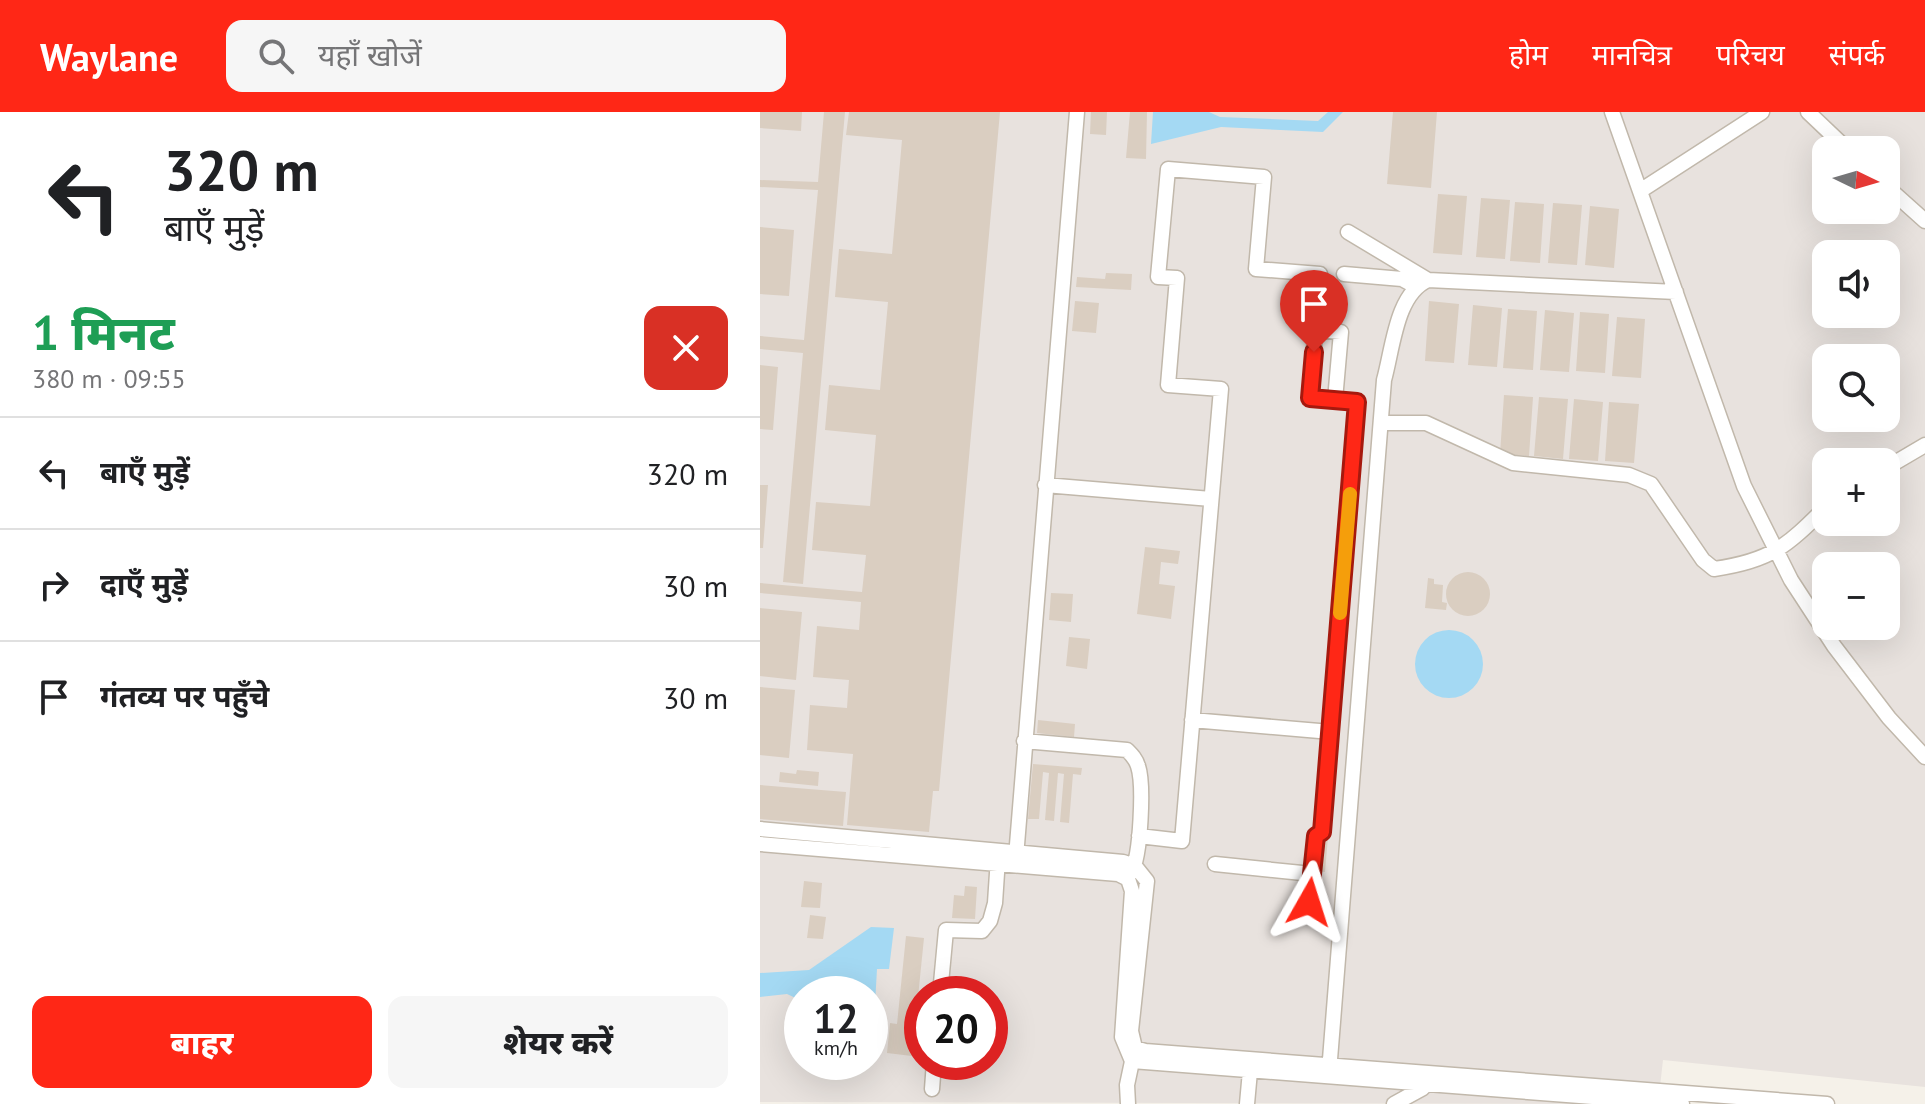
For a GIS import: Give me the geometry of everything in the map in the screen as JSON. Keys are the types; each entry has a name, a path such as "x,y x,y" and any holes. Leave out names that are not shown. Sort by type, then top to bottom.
{"street":[{"path":"1016,858 1077,112"},
{"path":"1612,112 1744,486 1777,550 1834,646 1889,718 1925,757"},
{"path":"1640,191 1762,112"},
{"path":"1808,112 1833,136"},
{"path":"1139,836 1182,841 1221,389 1168,385 1177,278 1158,277 1168,169 1264,177 1256,269 1320,274 1310,398 1357,402 1322,832 1316,836 1309,902"},
{"path":"1900,199 1925,221"},
{"path":"1348,232 1422,283"},
{"path":"1344,274 1422,283 1676,292"},
{"path":"1329,1071 1384,380 1406,299 1422,283"},
{"path":"1316,330 1341,332 1335,400"},
{"path":"1381,423 1426,423 1513,463 1629,475 1651,484 1703,560 1714,569 1754,563 1777,550 1812,519"},
{"path":"1900,460 1925,445"},
{"path":"1045,485 1211,499"},
{"path":"1192,720 1331,732"},
{"path":"1024,741 1127,750 1139,768 1139,836 1132,873"},
{"path":"760,829 998,857"},
{"path":"760,844 1123,862 1132,873 1147,881 1131,1031 1134,1054 1127,1085 1128,1104"},
{"path":"942,976 946,930 982,931 990,921 998,857"},
{"path":"1215,864 1312,874"},
{"path":"1134,1054 1162,1053 1329,1071 1655,1096 1682,1104"},
{"path":"1134,1054 1250,1071 1329,1071 1424,1086 1827,1104"},
{"path":"1247,1104 1250,1071"},
{"path":"932,1089 933,1080"},
{"path":"1394,1104 1424,1086"},
{"path":"1415,1104 1424,1086"}],"shaded area":[{"path":"760,112 1925,112 1925,1087 1663,1060 1658,1104 760,1102"}],"water":[{"path":"1153,112 1209,112 1220,117 1318,121 1328,112 1343,112 1323,132 1221,127 1151,144"},
{"path":"1449,630 1473,640 1483,664 1473,688 1449,698 1425,688 1415,664 1425,640"},
{"path":"871,927 894,928 889,969 877,969 877,976 784,976 784,994 760,997 760,973 809,970"}],"building":[{"path":"760,112 802,112 801,131 760,128"},
{"path":"824,112 845,112 803,584 783,582 803,353 760,349 760,336 804,340 818,190 760,187 760,180 818,182"},
{"path":"849,112 1000,112 939,791 933,791 929,832 847,825 853,754 807,750 810,705 847,708 849,680 813,677 817,626 859,630 861,602 760,593 760,583 862,592 866,555 812,550 816,502 870,506 876,435 825,430 829,385 880,390 888,302 835,297 839,249 892,254 902,140 846,135"},
{"path":"1091,112 1107,112 1106,135 1090,134"},
{"path":"1130,112 1147,112 1146,159 1126,158"},
{"path":"1393,112 1437,112 1431,188 1387,184"},
{"path":"1438,194 1467,196 1462,255 1433,253"},
{"path":"1481,198 1510,200 1505,259 1476,257"},
{"path":"1515,202 1544,204 1540,263 1510,261"},
{"path":"1553,203 1582,205 1577,265 1548,263"},
{"path":"1590,206 1619,209 1614,268 1585,265"},
{"path":"760,227 794,230 789,296 760,294"},
{"path":"1106,273 1132,274 1131,290 1076,287 1077,277 1105,279"},
{"path":"1075,301 1099,303 1096,333 1072,331"},
{"path":"1429,301 1459,304 1454,363 1425,361"},
{"path":"1473,305 1502,308 1497,367 1468,365"},
{"path":"1508,309 1537,311 1533,370 1503,368"},
{"path":"1545,310 1574,313 1569,372 1540,370"},
{"path":"1580,312 1609,314 1605,373 1576,371"},
{"path":"1617,317 1645,319 1641,378 1612,376"},
{"path":"760,365 778,367 773,430 760,429"},
{"path":"1504,395 1533,397 1529,456 1500,454"},
{"path":"1539,397 1568,399 1563,459 1534,456"},
{"path":"1574,399 1603,402 1598,461 1569,459"},
{"path":"1609,402 1639,404 1634,463 1605,461"},
{"path":"760,485 768,485 763,548 760,548"},
{"path":"1145,547 1180,551 1178,564 1161,562 1159,584 1175,586 1171,619 1137,614"},
{"path":"1468,572 1483,579 1490,594 1483,609 1468,616 1453,609 1446,594 1453,579"},
{"path":"1428,578 1434,579 1434,584 1443,585 1442,602 1447,603 1446,610 1425,608"},
{"path":"1051,593 1073,594 1071,622 1049,620"},
{"path":"760,608 802,612 796,680 760,676"},
{"path":"1069,637 1090,639 1087,669 1066,666"},
{"path":"760,687 795,690 789,758 760,755"},
{"path":"1038,720 1075,724 1074,737 1037,733"},
{"path":"1033,764 1082,768 1081,775 1073,774 1069,823 1060,822 1064,774 1058,773 1054,821 1045,820 1049,773 1043,772 1039,819 1028,819"},
{"path":"797,770 819,772 818,786 779,782 780,772 796,774"},
{"path":"760,785 846,792 843,826 760,819"},
{"path":"1319,836 1328,837 1325,872 1316,871"},
{"path":"804,881 822,883 820,908 801,907"},
{"path":"965,886 977,887 975,919 952,918 954,895 964,896"},
{"path":"810,915 826,917 823,939 807,938"},
{"path":"906,936 924,938 920,976 904,976 904,1055 888,1053 890,1023 897,1024"}],"slow traffic":[{"path":"1340,613 1350,494"}],"route":[{"path":"1309,902 1316,836 1322,832 1357,402 1310,398 1314,352"}]}
